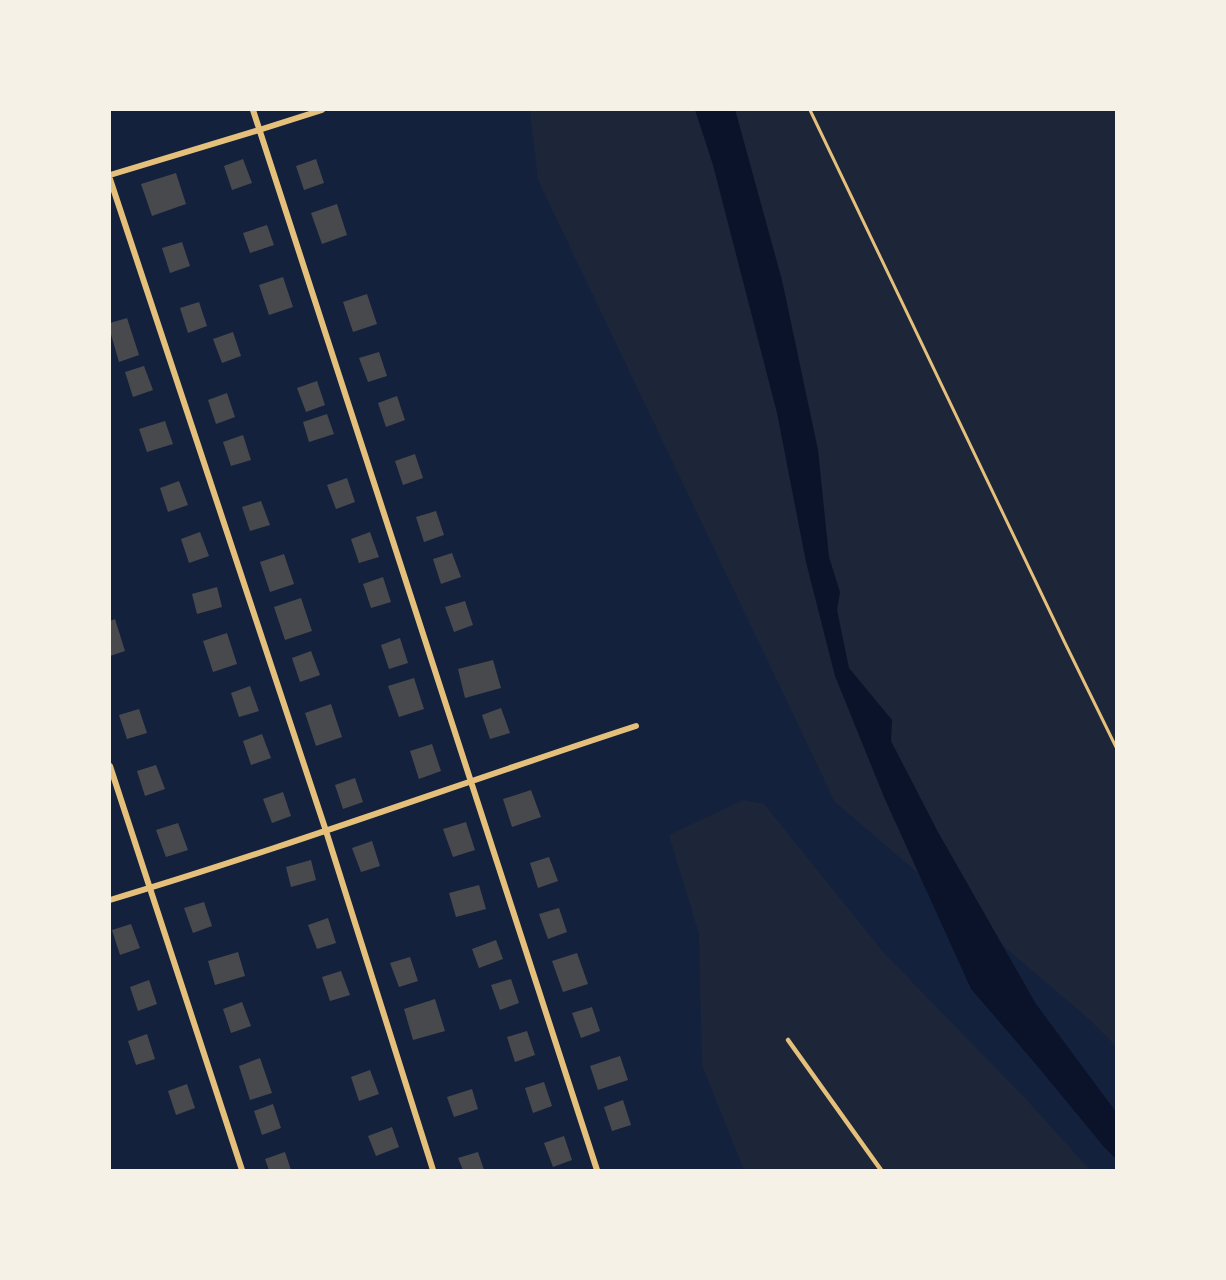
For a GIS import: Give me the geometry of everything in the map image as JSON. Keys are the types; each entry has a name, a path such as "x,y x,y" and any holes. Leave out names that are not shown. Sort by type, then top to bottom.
{"street":[{"path":"253,110 597,1170"},
{"path":"110,175 322,110"},
{"path":"110,179 326,831 433,1170"},
{"path":"110,900 326,831 470,780 636,726"},
{"path":"110,766 242,1170"}],"lane":[{"path":"788,1040 881,1170"}],"path":[{"path":"810,110 1116,747"}],"shaded area":[{"path":"530,110 1116,110 1116,1046 1090,1020 835,802 538,180"},
{"path":"695,110 735,110 736,113 782,280 818,450 829,557 840,592 837,610 849,668 892,720 891,741 938,832 1036,1004 1116,1112 1116,1159 971,989 884,797 835,676 806,562 777,413 713,165"},
{"path":"743,800 764,804 884,953 1026,1099 1090,1170 744,1170 702,1065 699,934 669,835"}],"building":[{"path":"243,159 252,183 232,190 224,166"},
{"path":"316,159 324,183 304,190 296,166"},
{"path":"176,173 186,204 152,216 141,184"},
{"path":"337,204 347,235 322,244 311,213"},
{"path":"267,225 274,245 250,253 243,233"},
{"path":"182,242 190,266 170,273 162,248"},
{"path":"283,277 293,307 269,315 259,285"},
{"path":"367,294 377,324 353,332 343,302"},
{"path":"199,302 207,326 188,333 180,308"},
{"path":"127,318 139,355 119,362 110,323"},
{"path":"233,332 241,356 222,363 213,339"},
{"path":"379,352 387,376 368,382 359,358"},
{"path":"144,366 153,390 133,397 125,372"},
{"path":"317,381 325,405 306,412 297,388"},
{"path":"227,393 235,417 216,424 208,400"},
{"path":"397,396 405,420 386,427 378,403"},
{"path":"327,414 334,434 309,442 303,422"},
{"path":"165,421 173,444 147,452 139,429"},
{"path":"243,435 251,460 231,466 223,442"},
{"path":"415,454 423,478 403,485 395,461"},
{"path":"347,478 355,502 336,509 327,485"},
{"path":"179,481 188,505 168,512 160,488"},
{"path":"261,501 270,525 250,531 242,507"},
{"path":"436,511 444,535 424,542 416,517"},
{"path":"200,532 209,556 189,563 181,539"},
{"path":"370,532 379,557 359,563 351,539"},
{"path":"452,553 461,577 441,584 433,559"},
{"path":"284,554 294,584 270,592 260,562"},
{"path":"383,577 391,602 371,608 363,584"},
{"path":"217,587 222,607 197,614 192,594"},
{"path":"301,598 312,631 285,640 274,607"},
{"path":"465,601 473,625 454,632 445,607"},
{"path":"115,619 125,651 110,656 110,621"},
{"path":"227,633 237,664 213,672 203,641"},
{"path":"400,638 408,663 389,669 381,645"},
{"path":"311,651 320,675 300,682 292,658"},
{"path":"493,660 501,688 465,698 458,669"},
{"path":"414,678 424,709 399,717 388,686"},
{"path":"250,686 259,711 239,717 231,693"},
{"path":"331,704 342,737 316,746 305,713"},
{"path":"501,708 510,733 490,739 482,715"},
{"path":"139,709 147,733 127,739 119,715"},
{"path":"262,734 271,758 251,765 243,741"},
{"path":"432,744 441,771 419,779 410,751"},
{"path":"156,765 165,789 145,796 137,771"},
{"path":"355,778 363,802 343,809 335,785"},
{"path":"531,790 541,817 512,827 503,799"},
{"path":"283,792 291,816 272,823 263,799"},
{"path":"466,822 475,850 453,857 443,829"},
{"path":"178,823 188,850 166,857 156,830"},
{"path":"372,841 380,866 361,872 352,848"},
{"path":"549,857 558,881 538,888 530,863"},
{"path":"311,860 316,880 291,887 286,867"},
{"path":"479,885 486,909 456,917 449,893"},
{"path":"204,902 212,926 193,933 184,908"},
{"path":"559,908 567,932 548,939 539,914"},
{"path":"328,918 336,943 317,949 308,925"},
{"path":"131,924 140,948 120,955 112,930"},
{"path":"496,940 503,959 479,968 472,949"},
{"path":"238,952 245,976 215,985 208,961"},
{"path":"577,953 588,984 563,992 552,961"},
{"path":"410,957 418,981 399,987 390,963"},
{"path":"341,971 350,995 330,1001 322,977"},
{"path":"511,979 519,1003 500,1010 491,985"},
{"path":"149,980 157,1004 138,1011 130,987"},
{"path":"435,999 445,1031 413,1040 404,1009"},
{"path":"242,1002 251,1026 231,1033 223,1009"},
{"path":"592,1007 600,1031 581,1038 572,1013"},
{"path":"527,1031 535,1055 515,1062 507,1037"},
{"path":"147,1034 155,1059 136,1065 128,1041"},
{"path":"620,1056 628,1080 598,1090 590,1066"},
{"path":"260,1058 272,1093 250,1100 239,1066"},
{"path":"370,1070 379,1094 359,1101 351,1077"},
{"path":"544,1082 552,1106 533,1113 525,1088"},
{"path":"187,1084 195,1108 176,1115 168,1091"},
{"path":"472,1089 478,1109 454,1117 447,1097"},
{"path":"623,1100 631,1125 612,1131 604,1107"},
{"path":"273,1104 281,1128 262,1135 254,1111"},
{"path":"392,1127 399,1147 376,1156 368,1136"},
{"path":"564,1136 572,1160 553,1167 544,1143"},
{"path":"285,1152 291,1170 269,1170 265,1159"},
{"path":"478,1152 484,1170 463,1170 458,1158"}]}
